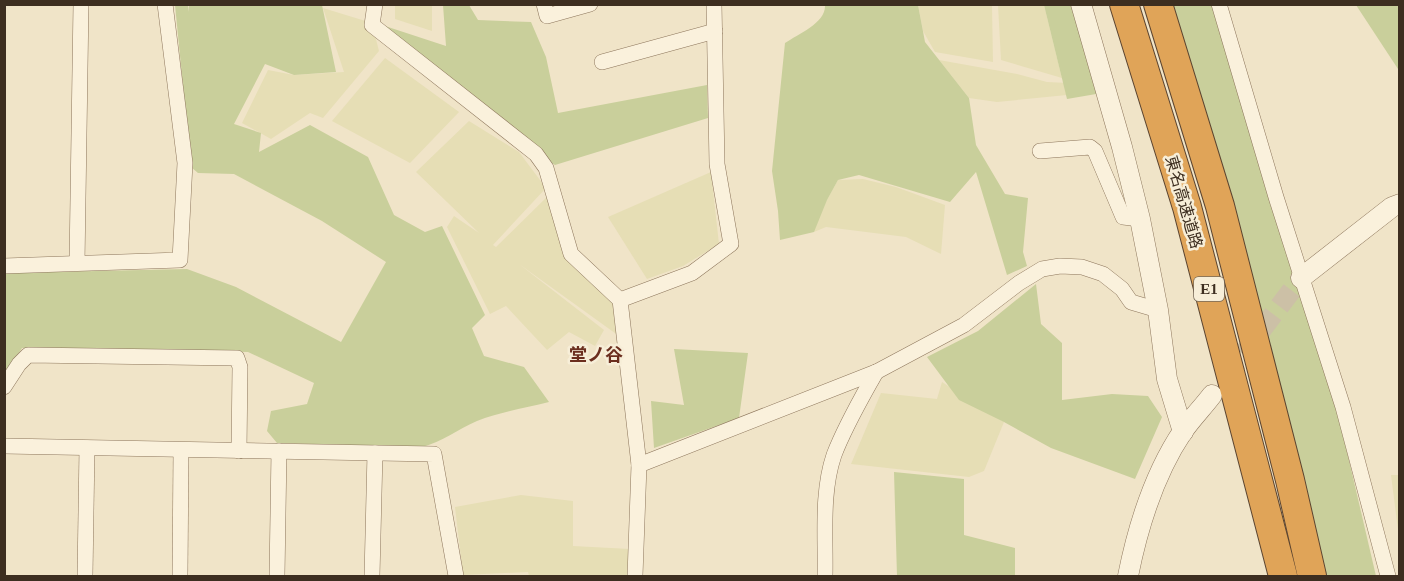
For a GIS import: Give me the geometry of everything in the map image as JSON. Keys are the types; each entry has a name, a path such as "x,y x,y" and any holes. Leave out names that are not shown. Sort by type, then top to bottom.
{"highway":[{"name":"東名高速道路","path":"1124,4 1187,207 1283,576"},
{"name":"東名高速道路","path":"1158,4 1223,217 1285,458 1312,576"}],"street":[{"path":"77,263 81,4"},
{"path":"4,266 180,260 185,163 165,4"},
{"path":"375,4 372,25 536,154 546,168 571,254 620,300 639,465 635,576"},
{"path":"544,4 547,16 590,4"},
{"path":"620,300 692,273 731,244 717,164 714,4"},
{"path":"1081,4 1140,219 1158,310 1167,379 1183,432"},
{"path":"1219,4 1301,278 1343,407 1388,576"},
{"path":"602,62 715,31"},
{"path":"1040,151 1090,147 1095,151 1123,217 1140,219"},
{"path":"1301,278 1392,207 1400,204"},
{"path":"639,465 876,372 964,325 1019,283 1042,269 1060,266 1082,267 1103,274 1122,289 1131,302 1158,310"},
{"path":"4,387 28,355 237,358 240,368 239,451"},
{"path":"825,576 826,492 833,458 876,372"},
{"path":"1128,576 1133,548 1159,474 1183,432 1212,395"},
{"path":"4,446 434,454 456,576"},
{"path":"86,576 87,448"},
{"path":"180,576 181,450"},
{"path":"277,576 279,451"},
{"path":"372,576 375,453"}],"shaded area":[{"path":"395,5 432,5 432,31 395,19"},
{"path":"918,5 992,5 993,62 935,52 923,31"},
{"path":"998,5 1044,5 1062,78 1001,60"},
{"path":"323,8 372,23 379,51 323,118 310,113 271,139 242,123 268,70 294,75 344,72"},
{"path":"385,58 459,112 410,163 332,121"},
{"path":"939,60 1017,74 1047,82 1068,83 1067,95 997,102 969,98"},
{"path":"469,121 519,152 546,188 493,245 496,247 550,194 569,258 612,299 619,336 519,264 604,330 595,346 569,332 547,350 506,306 490,314 447,227 454,216 479,233 416,172"},
{"path":"711,172 719,244 683,266 647,279 608,217"},
{"path":"863,179 896,187 945,205 941,254 906,237 826,227 814,232 813,225 838,180"},
{"path":"942,382 1004,422 984,471 969,477 851,464 881,393 937,399"},
{"path":"1391,475 1399,475 1399,538"},
{"path":"521,495 573,501 573,546 630,549 631,576 529,576 528,572 463,575 455,507"}],"green space":[{"path":"175,5 188,5 188,12 189,5 322,5 336,72 294,75 265,64 234,124 261,133 259,152 310,125 368,157 394,215 425,232 442,226 485,315 472,328 484,356 524,367 549,402 485,418 422,447 277,443 267,431 271,411 307,404 314,383 248,352 22,348 5,375 5,273 187,269 236,287 341,342 386,262 322,221 234,174 198,173 191,167"},
{"path":"443,5 469,5 478,20 531,22 546,57 558,113 707,85 708,118 555,165 520,142 385,26 446,46"},
{"path":"825,5 918,5 925,42 969,98 976,145 1005,194 1028,198 1023,252 1027,266 1007,275 976,172 950,202 859,175 838,180 814,232 780,240 772,171 785,43 816,23"},
{"path":"1044,5 1073,5 1102,93 1067,99"},
{"path":"1172,5 1213,5 1334,396 1376,576 1317,576"},
{"path":"1356,5 1399,5 1399,69 1398,69"},
{"path":"1036,284 1041,324 1062,343 1062,400 1112,394 1148,396 1162,417 1135,479 1051,448 959,400 927,357 978,331"},
{"path":"674,349 748,353 739,418 654,448 651,401 684,405"},
{"path":"894,472 964,479 964,535 1015,548 1015,576 897,576"}],"tunnel":[{"path":"1225,378 1301,278"}],"district":[{"name":"堂ノ谷","path":"596,355"}]}
